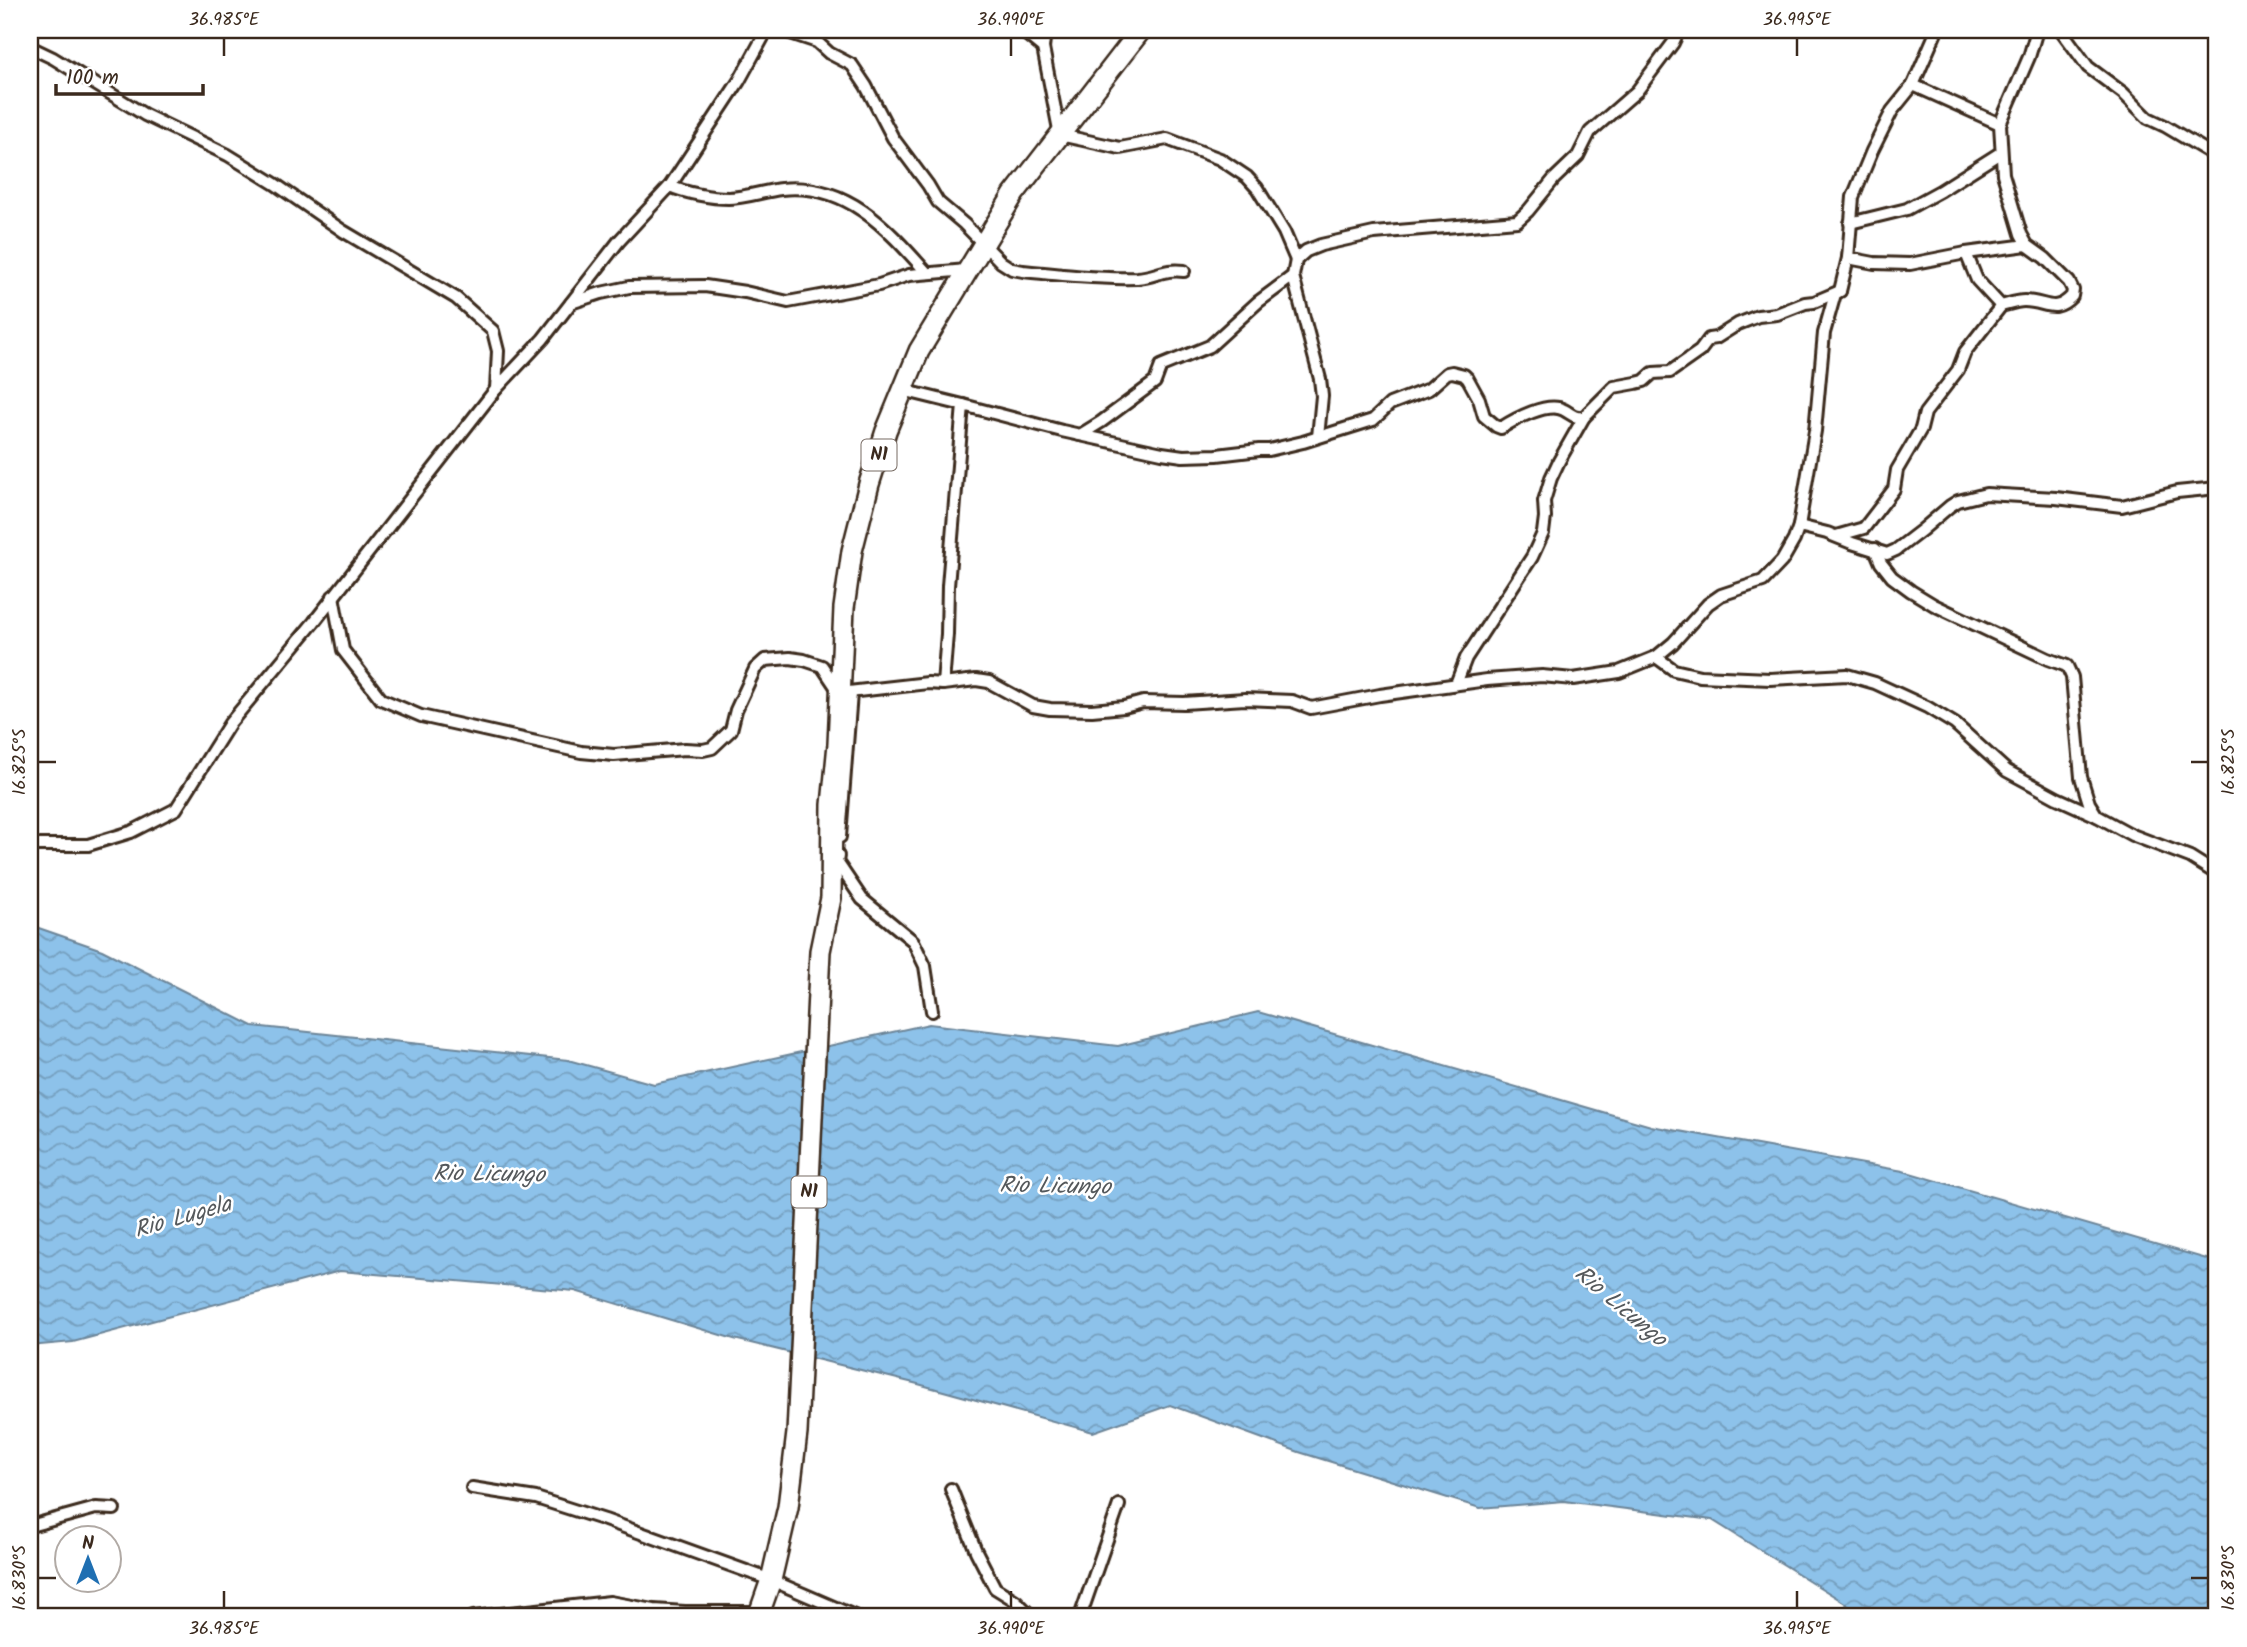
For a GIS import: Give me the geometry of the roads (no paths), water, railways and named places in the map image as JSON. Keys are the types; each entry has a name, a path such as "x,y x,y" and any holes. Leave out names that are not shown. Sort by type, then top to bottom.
{"highway":[{"name":"N1","path":"759,1614 771,1580 789,1507 797,1433 820,951 831,898 832,805 845,693 844,608 852,551 869,484 902,390 919,351 1014,194 1141,30"}],"street":[{"path":"30,845 88,845 131,832 176,809 230,723 496,389 542,338 619,241 670,187 739,82 767,30"},
{"path":"781,30 817,42 829,53 852,65 893,138 938,202 1001,262 1012,269 1113,278 1146,277 1164,271 1184,271"},
{"path":"1021,30 1044,48"},
{"path":"1045,30 1044,48 1060,135 1120,148 1167,139 1220,159 1258,188 1284,232 1296,260 1293,276 1320,379 1322,396 1318,437"},
{"path":"1296,260 1306,251 1321,245 1374,233 1517,221 1578,156 1590,132 1637,92 1673,43 1679,30"},
{"path":"845,693 976,680 989,682 1033,706 1062,710 1124,707 1143,702 1245,699 1292,701 1311,708 1456,684 1542,676 1573,679 1619,673 1656,657 1673,643 1708,604 1721,595 1763,581 1775,570 1794,540 1800,526 1815,431 1825,333 1848,258 1853,197 1892,111 1913,85 1937,30"},
{"path":"1836,536 1864,528 1894,489 1897,470 1921,429 1925,413 1958,370 1965,352 2001,306 2022,301 2055,308 2072,296 2073,290 2068,282 2045,258 2026,246 2003,174 2000,153 2000,124 2029,57 2037,30"},
{"path":"2061,30 2088,67 2123,93 2148,118 2217,157"},
{"path":"30,47 53,58 145,116 228,155 343,231 456,298 493,331 498,351 496,389"},
{"path":"1913,85 2000,124"},
{"path":"1850,223 1907,209 2000,153"},
{"path":"670,187 729,198 792,188 813,190 851,201 870,214 927,272"},
{"path":"1848,258 1874,263 1910,264 1966,253 2026,246"},
{"path":"1966,253 1977,280 2001,306"},
{"path":"570,304 629,287 705,286 789,302 879,285 909,275 967,270"},
{"path":"1080,435 1155,382 1161,366 1210,346 1258,302 1293,276"},
{"path":"1456,684 1466,658 1532,557 1543,533 1544,500 1551,478 1584,417 1614,387 1644,380 1653,373 1670,372 1700,351 1709,339 1716,338 1738,324 1758,316 1777,314 1840,291"},
{"path":"902,390 1080,435 1161,453 1193,456 1269,450 1373,420 1390,404 1429,388 1452,372 1468,379 1479,399 1484,416 1500,428 1516,418 1550,407 1563,409 1577,418 1584,417"},
{"path":"943,684 963,405"},
{"path":"1800,526 1887,554 1896,550 1958,501 1986,494 2056,498 2122,506 2177,492 2217,488"},
{"path":"1875,549 1881,563 1892,577 1911,591 1934,605 2067,666 2072,677 2081,777 2089,803 2097,816"},
{"path":"333,596 343,650 381,699 421,716 581,752 614,755 712,748 731,730 736,710 755,668 765,660 790,658 822,666 845,693 845,791 837,862 862,899 913,941 925,966 932,1011"},
{"path":"1656,657 1674,670 1700,676 1770,679 1847,676 1875,683 1927,707 1955,724 2007,771 2132,835 2190,857 2217,874"},
{"path":"472,1488 536,1498 605,1520 771,1580 857,1617"},
{"path":"951,1489 976,1551 995,1588 1016,1601 1032,1617"},
{"path":"1080,1617 1119,1505"},
{"path":"30,1526 96,1508 114,1509"},
{"path":"473,1617 610,1602 654,1610 759,1614"}],"water":[{"path":"30,925 102,950 253,1026 568,1060 654,1084 929,1024 1118,1046 1258,1012 1651,1126 1903,1171 2217,1262 2217,1617 1860,1617 1845,1603 1712,1520 1564,1501 1480,1508 1299,1452 1170,1405 1093,1432 918,1384 734,1339 575,1291 340,1271 73,1342 30,1346"}],"water label":[{"name":"Rio Licungo","path":"489,1175"},
{"name":"Rio Licungo","path":"1055,1187"},
{"name":"Rio Lugela","path":"183,1218"},
{"name":"Rio Licungo","path":"1620,1307"}]}
